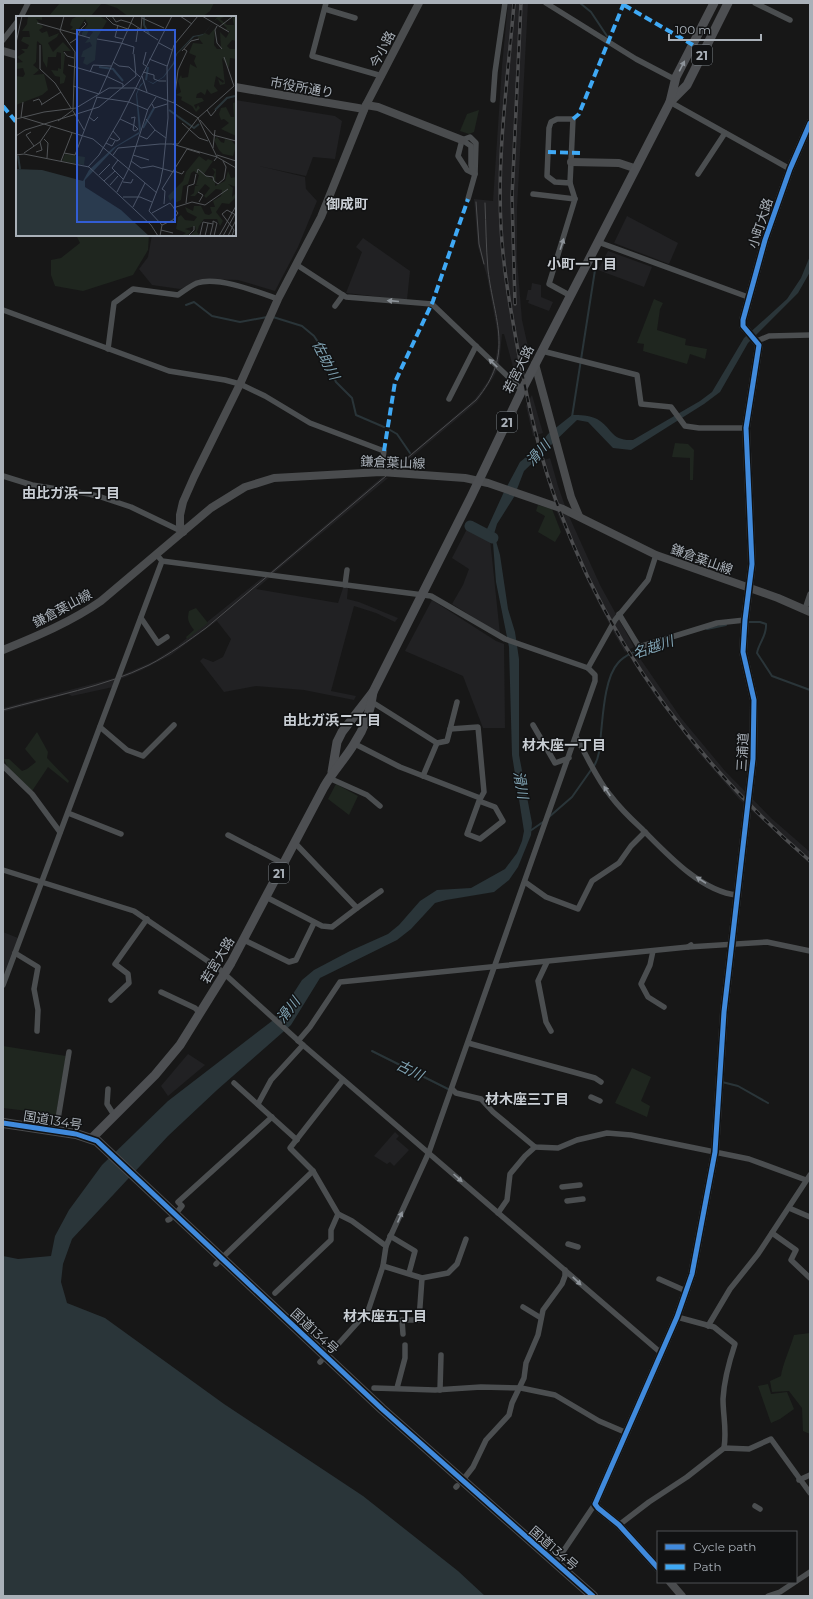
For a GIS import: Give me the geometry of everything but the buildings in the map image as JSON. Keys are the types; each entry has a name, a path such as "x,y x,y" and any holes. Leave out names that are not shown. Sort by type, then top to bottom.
{"highway":[{"name":"国道134号","path":"3,1123 92,1138 134,1175 382,1408 593,1596"}],"main road":[{"name":"若宮大路","path":"331,775 337,742 342,732 373,692 423,595 535,364 571,296 634,168 670,102 675,81 714,3"},
{"name":"若宮大路","path":"670,102 686,87 728,3"},
{"path":"675,81 680,87 686,87"},
{"name":"若宮大路","path":"92,1138 170,1058 226,973 331,775 355,744 364,725 372,702 373,692"}],"street":[{"path":"22,16 28,3"},
{"name":"今小路","path":"183,532 180,520 184,502 269,322 278,299 321,217 365,107 419,3"},
{"path":"493,100 494,72 505,3"},
{"path":"546,3 636,59 675,81"},
{"path":"755,3 790,20"},
{"path":"355,18 326,6 312,56 382,76"},
{"path":"3,40 16,23"},
{"path":"3,51 16,54"},
{"name":"市役所通り","path":"236,87 365,107 378,107 460,144"},
{"path":"670,102 790,168"},
{"path":"570,182 555,182 548,176 549,128 554,120 573,119 570,182 575,199 549,284 571,296"},
{"name":"小町大路","path":"746,428 759,344 744,326 743,320 748,297 765,240 790,168 810,123"},
{"path":"698,174 725,133"},
{"path":"468,199 475,174 476,143 470,137 460,144 458,156 467,170 475,174"},
{"path":"460,144 470,143 472,148 471,165 475,174"},
{"path":"461,161 467,162 472,158"},
{"path":"571,162 619,163 634,168"},
{"path":"533,194 575,199"},
{"path":"598,242 748,297"},
{"path":"297,265 343,295 374,300 432,304 522,390"},
{"path":"108,349 114,303 133,289 178,295 196,284 204,282 234,284 278,299"},
{"path":"335,306 343,295"},
{"path":"3,310 169,371 225,380 240,384 265,396 310,423 384,451 381,472"},
{"path":"753,336 810,335"},
{"path":"449,399 476,346"},
{"path":"542,351 637,375 641,404 670,407 676,412 685,426 746,428"},
{"path":"535,364 571,497 579,516"},
{"name":"三浦道","path":"595,1504 677,1317 686,1291 696,1258 715,1152 724,1012 749,800 754,730 754,700 743,652 752,541 746,459 746,428"},
{"name":"鎌倉葉山線","path":"3,650 84,613 159,558 183,532 226,498 261,480 381,472 460,478 479,481 501,488 579,516 593,525 656,555 808,611"},
{"path":"3,476 32,485 102,497 131,507 183,532"},
{"path":"588,668 605,634 619,614 648,580 656,555"},
{"path":"3,985 40,882 68,813 141,618 159,558 431,596 505,640 588,668 594,673 595,681 569,758 451,1092 429,1152 386,1246 383,1266 368,1311 332,1351"},
{"path":"345,585 347,570"},
{"path":"808,611 810,594"},
{"path":"619,614 639,647 717,622 745,623"},
{"path":"141,618 158,643 167,637"},
{"path":"372,702 437,743 447,741 457,702"},
{"path":"100,727 127,750 143,756 174,725"},
{"path":"534,725 555,763 569,758"},
{"path":"355,744 400,767 480,799 495,807 503,820 480,839 467,834 480,799 484,792 478,727 450,729"},
{"path":"576,737 610,795 645,832 677,862 701,880 729,895 737,895"},
{"path":"423,776 437,743"},
{"path":"3,766 32,794 60,832"},
{"path":"331,775 367,795 380,806"},
{"path":"68,813 121,834"},
{"path":"525,882 546,898 568,904 578,909 592,881 619,863 631,846 645,832"},
{"path":"228,834 284,864"},
{"path":"295,843 357,908"},
{"path":"3,870 134,911 226,973 300,1043 429,1152 661,1353"},
{"path":"266,897 314,923 332,928 381,891"},
{"path":"111,1000 129,983 128,974 115,964 147,919"},
{"path":"244,940 289,962 296,960 314,923"},
{"path":"258,1104 271,1080 300,1043 340,982 494,968 690,946 731,943 767,942 802,948 810,951"},
{"path":"802,948 810,946"},
{"path":"653,951 650,965 641,984 648,997 664,1007"},
{"path":"15,953 38,967 34,989 38,1010 37,1031"},
{"path":"547,962 538,981 546,1022 551,1031"},
{"path":"161,992 195,1008 200,1013"},
{"path":"468,1043 595,1078 601,1082"},
{"path":"56,1131 70,1052"},
{"path":"343,1080 290,1148 313,1171 338,1214 352,1221 386,1246"},
{"path":"234,1083 297,1140"},
{"path":"108,1089 107,1104 114,1115"},
{"path":"451,1092 481,1099 493,1112 535,1147 558,1148 577,1140 607,1132 631,1135 715,1152 809,1177 772,1233 730,1289 708,1326"},
{"path":"591,1097 600,1101"},
{"path":"178,1211 182,1206 178,1202 272,1117"},
{"path":"498,1213 507,1200 510,1174 525,1156 535,1147"},
{"path":"225,1255 313,1171"},
{"path":"562,1187 580,1185"},
{"path":"568,1201 583,1199"},
{"path":"789,1208 810,1217"},
{"path":"275,1292 331,1240 331,1230 338,1214"},
{"path":"772,1233 796,1250 790,1260 810,1278"},
{"path":"390,1236 415,1251 409,1273"},
{"path":"383,1266 422,1278 452,1271 457,1264 466,1239"},
{"path":"568,1244 578,1247"},
{"path":"466,1476 473,1467 486,1440 509,1415 512,1403 520,1388 526,1363 538,1335 543,1310 562,1284 565,1276 565,1270"},
{"path":"402,1334 402,1320 419,1320 422,1278"},
{"path":"659,1279 686,1291"},
{"path":"523,1307 541,1318"},
{"path":"619,1525 649,1502 687,1478 724,1448 727,1434 723,1400 724,1385 735,1344 714,1327 677,1317"},
{"path":"397,1388 405,1358 405,1345"},
{"path":"440,1390 441,1355"},
{"path":"374,1388 440,1390 481,1387 520,1388 555,1395 599,1421 627,1433"},
{"path":"724,1448 750,1449 771,1439 799,1480 810,1493"},
{"path":"799,1480 810,1475"},
{"path":"558,1559 573,1539 595,1504 619,1525 657,1567"},
{"path":"797,1582 810,1572"},
{"path":"671,1583 682,1596"},
{"path":"768,1596 782,1594 796,1583"}],"shaded area":[{"path":"60,3 102,3 91,16 49,16"},
{"path":"102,3 214,3 210,11 203,16 128,16 117,8"},
{"path":"508,3 528,3 517,209 517,260 522,320 529,351 515,374 504,334 502,334 499,365 495,362 498,345 497,330 487,276 478,247 474,199 493,201 502,66"},
{"path":"236,100 335,116 342,121 335,159 313,157 306,176 259,166 305,177 306,189 317,201 298,247 275,291 238,280 205,279 180,289 152,285 139,269 148,257 152,236 236,236"},
{"path":"479,110 474,132 469,134 460,131 467,114"},
{"path":"627,216 678,243 669,264 614,243"},
{"path":"76,236 149,236 148,250 133,275 83,291 55,286 51,275 51,260 61,258 80,243"},
{"path":"363,238 410,271 407,300 346,293 362,252 356,247"},
{"path":"608,251 652,267 644,287 598,270"},
{"path":"532,283 541,285 541,297 553,302 549,311 528,303 529,300 526,300 528,290 531,290"},
{"path":"654,299 663,303 660,309 657,330 686,339 685,345 707,349 705,359 690,354 687,364 643,351 644,344 637,343"},
{"path":"494,367 497,370 477,402 399,468 394,468 475,399 488,381"},
{"path":"532,395 543,433 533,436 526,406"},
{"path":"675,443 688,444 694,450 693,480 690,480 690,458 672,457"},
{"path":"550,458 565,506 554,503 541,461"},
{"path":"382,477 388,478 274,573 269,573"},
{"path":"538,505 552,509 561,532 555,542 538,532 545,516 536,511"},
{"path":"556,510 568,514 600,585 634,647 625,652 589,585"},
{"path":"468,527 490,539 500,634 452,604 463,585 469,569 452,558"},
{"path":"263,577 269,578 256,589 338,603 343,588 348,588 347,599 359,602 398,618 395,622 376,613 354,606 331,691 356,696 354,700 304,690 256,686 224,692 200,661 203,658 213,662 223,657 231,639 217,621 171,655 121,679 122,675 154,661 176,647"},
{"path":"432,600 496,641 504,644 505,728 483,728 463,676 405,651"},
{"path":"196,608 208,623 187,639 186,637 194,630 188,620 189,611"},
{"path":"639,657 681,718 725,771 771,818 810,852 810,864 739,799 697,751 655,696 632,661"},
{"path":"118,677 113,687 72,696 68,694 3,712 3,708"},
{"path":"37,732 48,752 47,758 69,781 68,783 48,767 32,791 8,768 4,759 9,759 22,771 36,762 25,749"},
{"path":"336,784 358,796 349,815 328,799"},
{"path":"3,932 18,938 3,977"},
{"path":"3,1046 66,1056 55,1120 27,1117 28,1111 3,1108"},
{"path":"188,1054 205,1065 168,1096 161,1086"},
{"path":"632,1068 651,1077 641,1101 650,1106 647,1117 615,1103"},
{"path":"395,1132 399,1136 396,1139 409,1150 394,1166 390,1162 387,1164 374,1156"},
{"path":"810,1333 810,1434 803,1431 802,1408 789,1391 772,1392 770,1381 781,1376 794,1335"},
{"path":"768,1384 771,1394 787,1392 794,1409 780,1419 771,1423 758,1386"}],"water":[{"name":"滑川","path":"810,256 810,272 798,293 748,343 720,392 704,404 631,450 613,448 588,422 577,420 524,471 514,497 497,524 494,534 500,555 508,609 515,632 519,659 519,755 532,823 531,835 518,867 509,880 494,892 435,903 411,929 397,940 320,978 291,1025 217,1090 168,1136 72,1239 63,1264 61,1282 67,1303 105,1318 224,1404 363,1496 458,1571 485,1596 3,1596 3,1256 18,1259 51,1256 55,1236 69,1210 102,1165 168,1101 272,1021 282,1011 302,980 314,970 350,951 388,934 399,925 420,901 437,890 471,888 505,869 517,853 524,831 512,755 509,647 496,582 493,543 487,529 503,494 520,462 536,449 548,434 572,415 597,419 616,436 626,440 633,440 700,401 712,392 744,338 787,299 801,278"}],"waterway":[{"path":"580,3 591,12 607,36"},
{"path":"572,417 595,270"},
{"name":"佐助川","path":"186,305 194,302 212,316 240,322 267,317"},
{"name":"佐助川","path":"273,317 302,326 314,336 322,348 325,359 336,382 352,398 356,415 384,427"},
{"name":"佐助川","path":"390,430 397,434 410,453"},
{"path":"470,526 493,538"},
{"name":"名越川","path":"747,622 760,622 766,624 764,636 757,653 772,676 810,690"},
{"name":"名越川","path":"707,629 726,625"},
{"name":"名越川","path":"594,766 599,750 607,686 614,669 626,656 659,643"},
{"name":"名越川","path":"549,817 572,797 591,770"},
{"name":"名越川","path":"530,831 543,822"},
{"name":"古川","path":"372,1051 448,1089"},
{"path":"722,1082 738,1086 768,1103"}],"tram line":[{"path":"476,202 479,244 484,264"},
{"path":"3,710 96,685 132,673 149,665 179,647 206,628 476,400 488,383 495,367 499,352 497,321 488,270 485,203"}],"railway":[{"path":"514,3 500,171 502,242 509,301 524,382 546,472 573,543 597,595 625,645 656,693 690,738 727,781 767,822 810,861"},
{"path":"515,304 512,197 521,3"}],"marked path":[{"path":"573,119 579,114 624,3"},
{"path":"624,5 693,45"},
{"path":"3,106 16,122"},
{"path":"548,152 580,153"},
{"path":"384,451 395,382 433,301 468,199"}],"cycle path":[{"path":"657,1567 619,1525 595,1504 677,1317 692,1274 715,1152 724,1012 753,759 754,700 743,652 745,620 752,564 746,428 759,345 743,326 743,320 765,240 790,169 810,123"},
{"path":"3,1123 76,1134 97,1141 382,1409 593,1596"}],"district":[{"name":"御成町","path":"347,204"},
{"name":"小町一丁目","path":"582,264"},
{"name":"由比ガ浜一丁目","path":"71,493"},
{"name":"由比ガ浜二丁目","path":"332,720"},
{"name":"材木座一丁目","path":"564,745"},
{"name":"材木座三丁目","path":"527,1099"},
{"name":"材木座五丁目","path":"385,1316"}]}
